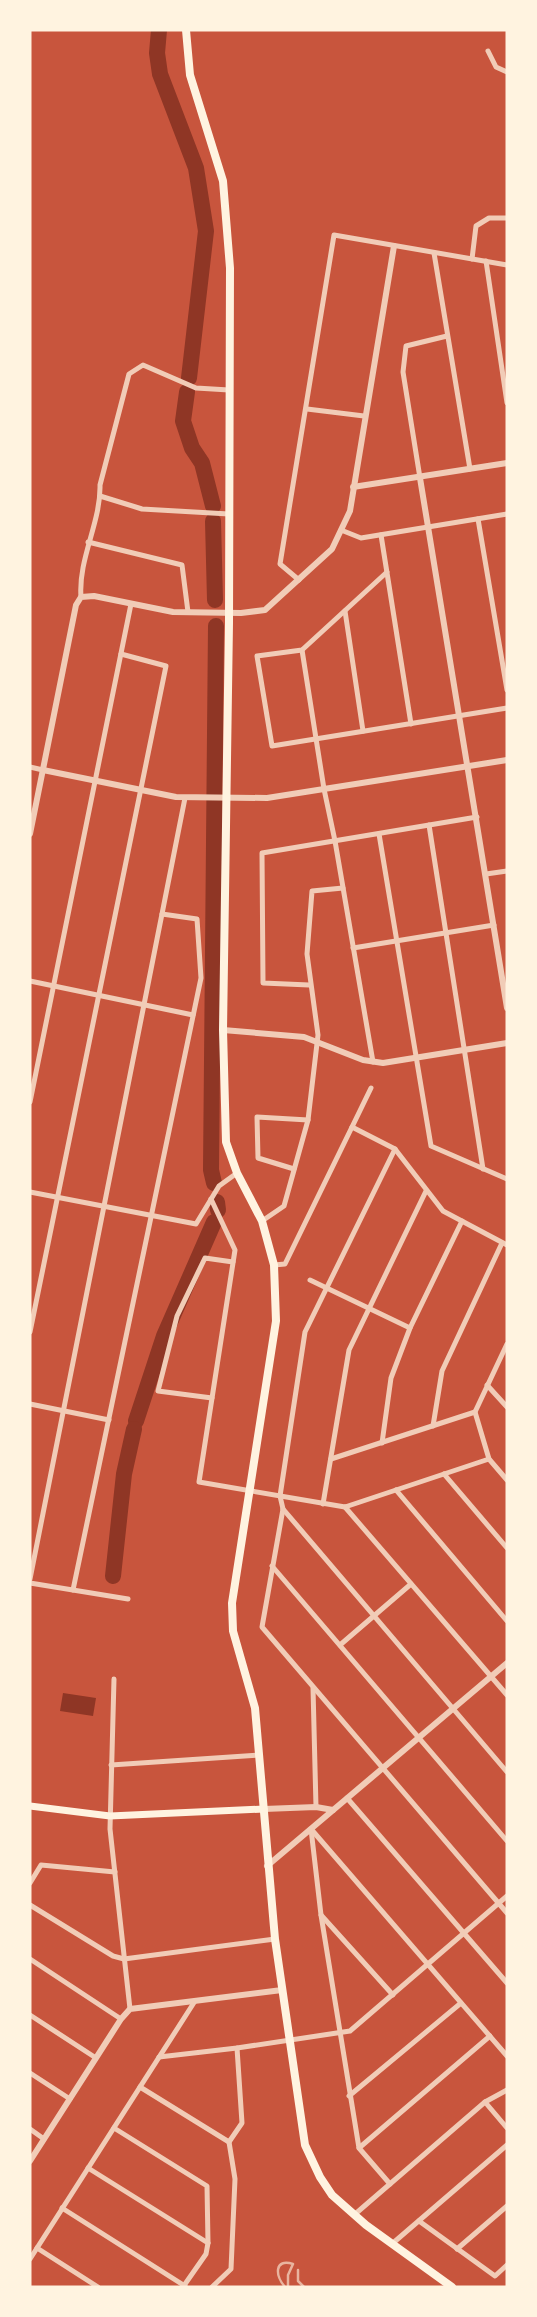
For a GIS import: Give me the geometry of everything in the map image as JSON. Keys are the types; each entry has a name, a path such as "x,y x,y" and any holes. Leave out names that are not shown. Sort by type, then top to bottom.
{"highway":[{"path":"186,30 190,75 223,181 230,268 223,1030 226,1142 237,1173 262,1221 274,1265 276,1321 232,1612 233,1631 255,1708 275,1939 305,2145 326,2186 354,2215 452,2287"}],"main road":[{"path":"30,1806 110,1816 264,1809"}],"street":[{"path":"488,51 496,67 507,72"},
{"path":"472,259 476,226 489,218 507,218"},
{"path":"299,580 280,564 334,235 507,265"},
{"path":"81,597 90,596 173,612 257,612 265,610 332,549 350,511 394,246"},
{"path":"434,253 470,469"},
{"path":"486,261 507,402"},
{"path":"447,337 407,346 403,372 507,1008"},
{"path":"30,834 76,605 81,597 80,589 100,485 129,374 143,365 196,388 229,390"},
{"path":"307,409 364,416"},
{"path":"353,487 507,463"},
{"path":"100,496 142,509 229,514"},
{"path":"341,530 361,538 507,514"},
{"path":"478,519 507,690"},
{"path":"381,535 411,723"},
{"path":"88,542 182,565 188,612"},
{"path":"387,572 302,650 257,656 272,746 507,708"},
{"path":"30,1102 131,604"},
{"path":"345,611 363,732"},
{"path":"302,650 373,1062"},
{"path":"30,1332 166,666 121,654"},
{"path":"30,767 186,798 267,798 507,760"},
{"path":"128,1599 30,1581 186,798"},
{"path":"309,985 263,983 262,853 477,817"},
{"path":"429,825 483,1169"},
{"path":"379,834 431,1146 507,1179"},
{"path":"486,874 507,871"},
{"path":"262,1221 284,1206 308,1120 317,1042 307,954 312,891 343,888"},
{"path":"73,1590 201,978 197,919 162,914"},
{"path":"353,948 494,925"},
{"path":"30,981 193,1015"},
{"path":"223,1030 292,1034 383,1063 507,1043"},
{"path":"274,1265 285,1264 371,1088"},
{"path":"294,1169 258,1158 257,1117 308,1120"},
{"path":"352,1127 395,1149 443,1211 505,1244 442,1371 433,1426"},
{"path":"395,1149 306,1332 280,1496 283,1510 262,1627 507,1913"},
{"path":"30,1192 196,1224 219,1186 237,1173"},
{"path":"323,1504 349,1350 426,1191"},
{"path":"211,1199 235,1250 200,1482 345,1507 489,1459"},
{"path":"383,1443 391,1378 410,1328 461,1221"},
{"path":"212,1398 158,1391 177,1316 205,1258 233,1262"},
{"path":"310,1280 410,1328"},
{"path":"507,1344 475,1412 489,1459 507,1480"},
{"path":"487,1385 507,1407"},
{"path":"30,1404 109,1420"},
{"path":"331,1459 475,1412"},
{"path":"444,1474 507,1548"},
{"path":"396,1490 507,1621"},
{"path":"345,1507 507,1695"},
{"path":"283,1510 507,1772"},
{"path":"272,1566 507,1841"},
{"path":"340,1645 411,1584"},
{"path":"267,1866 507,1663"},
{"path":"114,1679 110,1816 130,2009"},
{"path":"313,1686 316,1807"},
{"path":"111,1765 259,1755"},
{"path":"347,1798 507,1983"},
{"path":"264,1809 316,1807 333,1810"},
{"path":"311,1829 321,1915 359,2148 390,2184"},
{"path":"311,1829 507,2056"},
{"path":"30,1883 41,1866 114,1872"},
{"path":"159,2057 351,2031 507,1896"},
{"path":"30,1905 113,1956 124,1959 275,1939"},
{"path":"321,1915 393,1995"},
{"path":"30,1959 121,2019"},
{"path":"30,2161 130,2009 282,1990"},
{"path":"30,2259 195,2001"},
{"path":"349,2096 461,2003"},
{"path":"30,2015 96,2058"},
{"path":"359,2148 490,2036"},
{"path":"212,2287 231,2269 235,2179 229,2142 243,2123 237,2048"},
{"path":"30,2073 70,2099"},
{"path":"140,2087 229,2142"},
{"path":"354,2215 485,2102 507,2090"},
{"path":"485,2102 507,2127"},
{"path":"62,2208 184,2287 206,2254 207,2186 114,2128"},
{"path":"30,2129 44,2138"},
{"path":"393,2244 507,2146"},
{"path":"88,2168 208,2243"},
{"path":"457,2249 507,2206"},
{"path":"419,2221 495,2276 507,2265"},
{"path":"37,2248 99,2287"}],"shaded area":[{"path":"63,1693 96,1698 93,1716 60,1711"}],"waterway":[{"path":"159,30 157,53 160,74 196,168 206,231 189,378"},
{"path":"187,392 183,421 192,448 202,463 213,506"},
{"path":"213,521 215,600"},
{"path":"214,1183 211,1170 216,626"},
{"path":"217,1202 218,1210"},
{"path":"136,1421 164,1336 214,1222"},
{"path":"113,1576 124,1474 134,1429"}],"railway":[{"path":"285,2287 279,2278 278,2269 287,2263 293,2264 288,2275 288,2287"},
{"path":"298,2270 298,2281 304,2287"}]}
